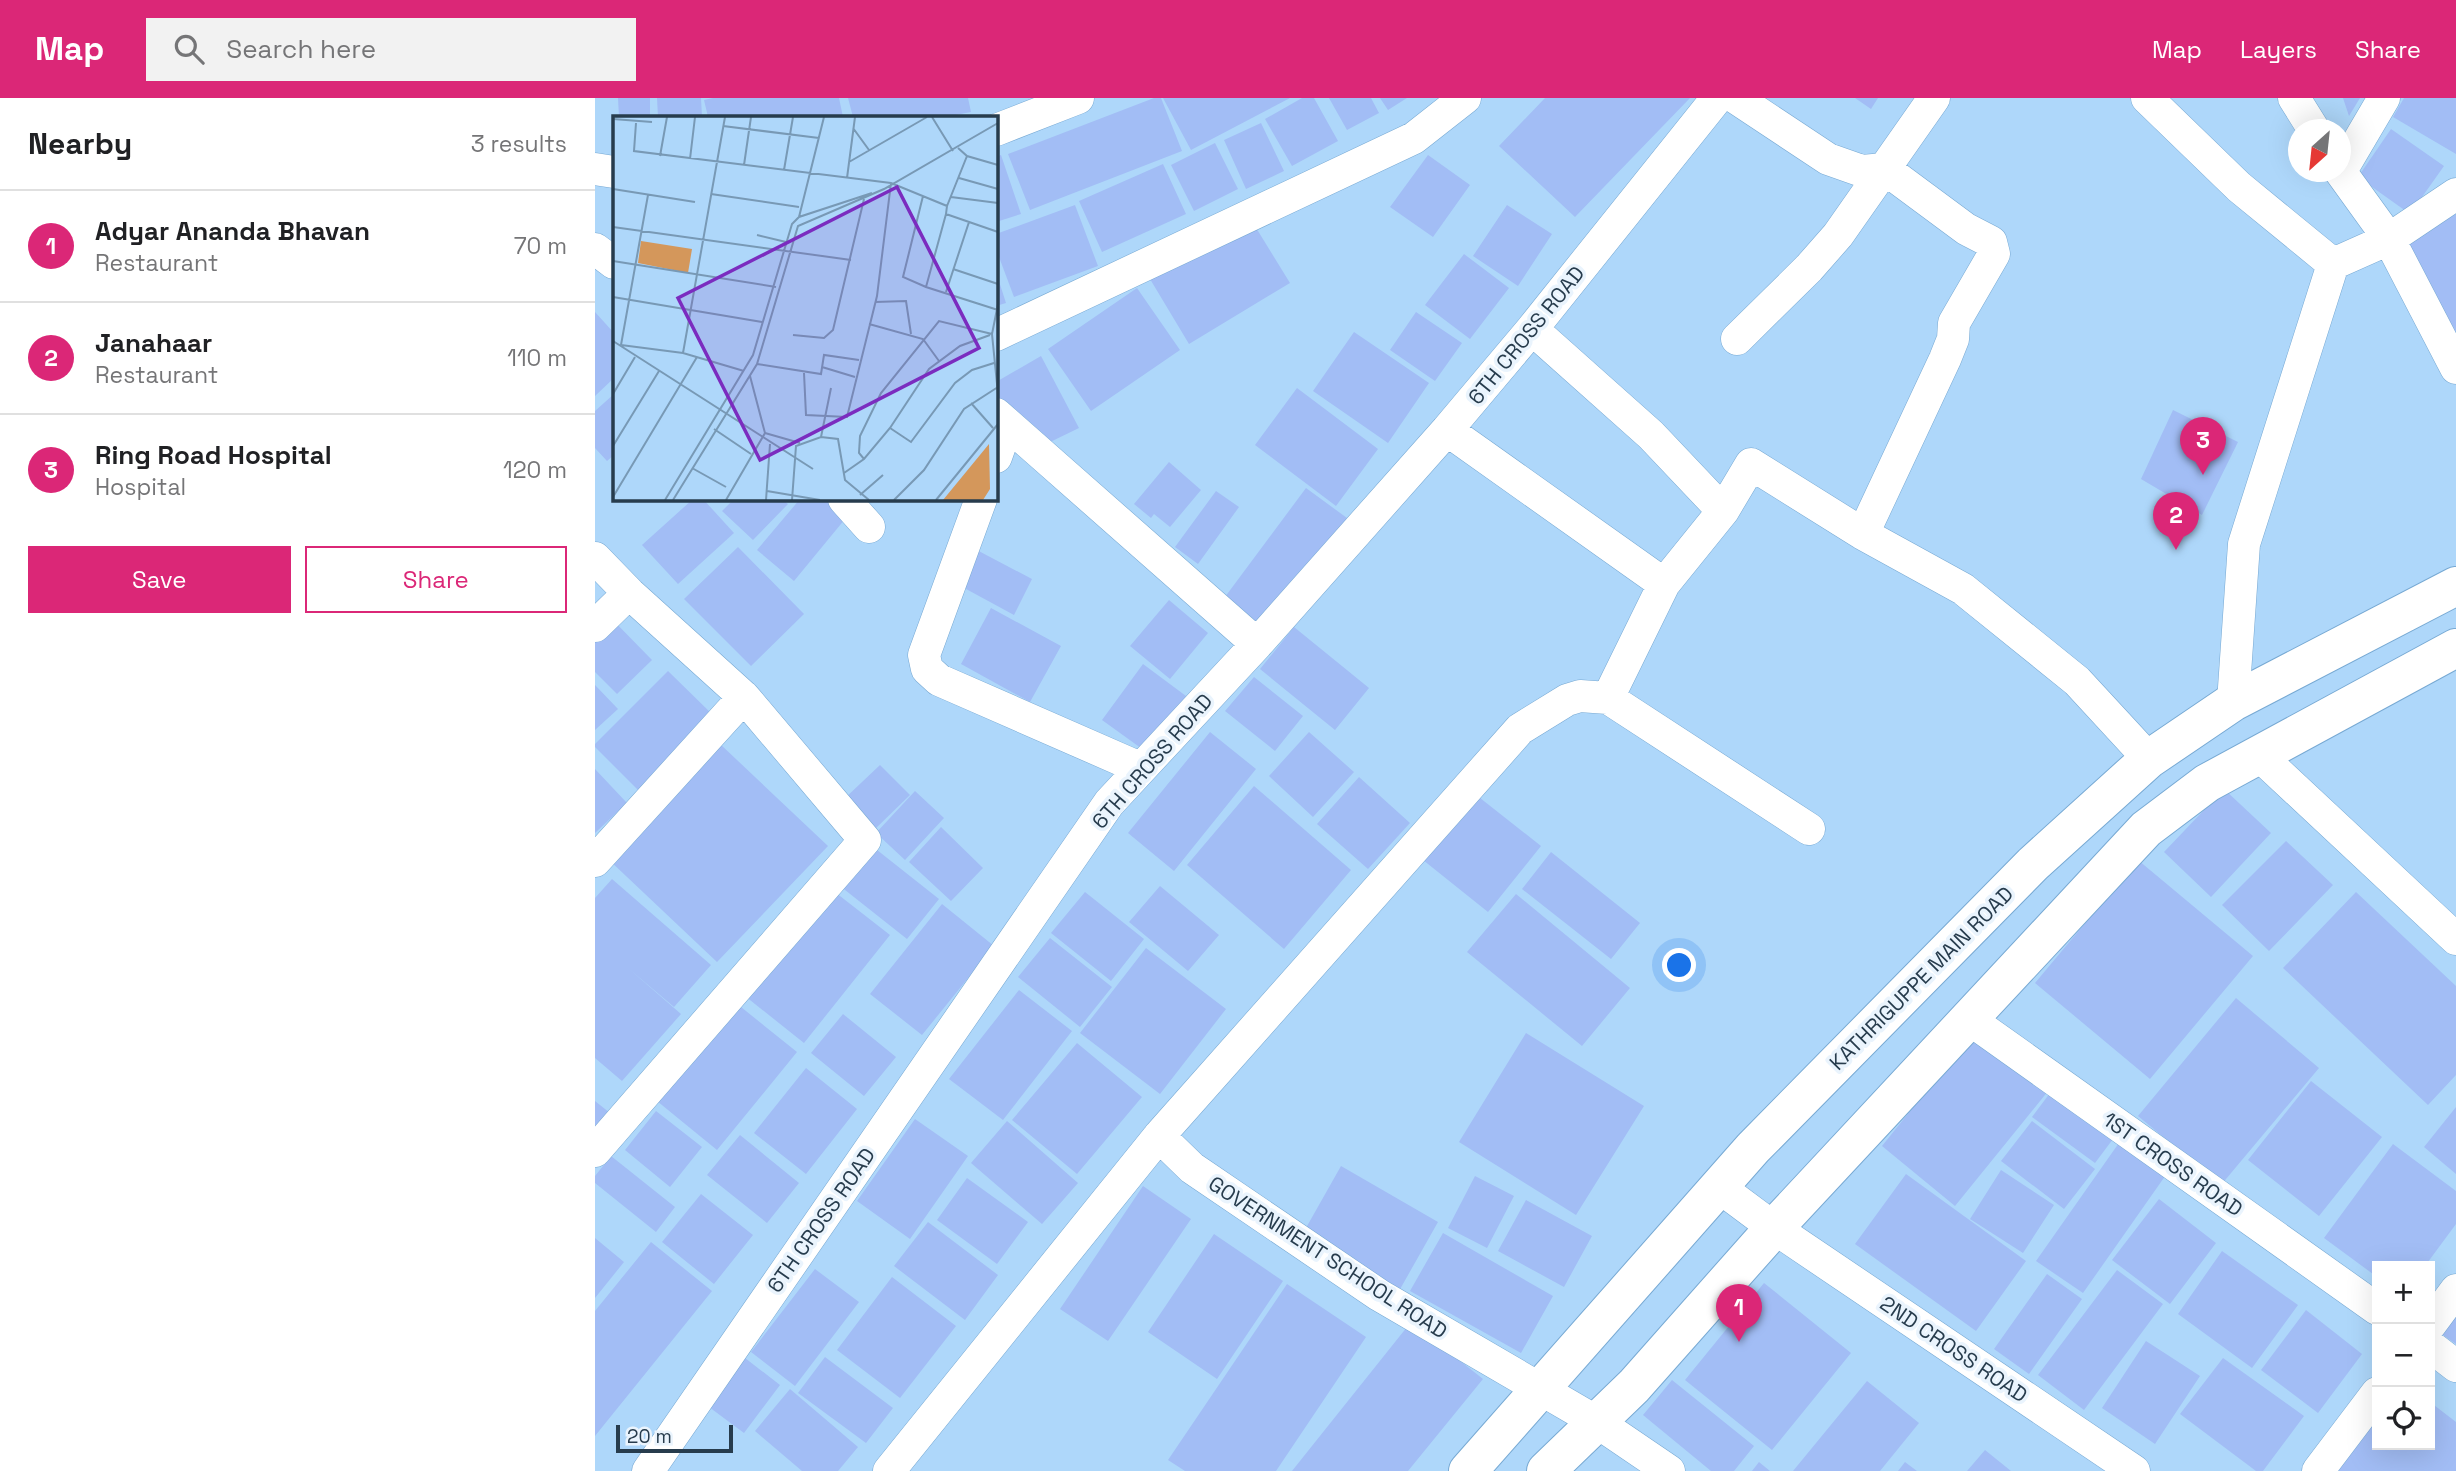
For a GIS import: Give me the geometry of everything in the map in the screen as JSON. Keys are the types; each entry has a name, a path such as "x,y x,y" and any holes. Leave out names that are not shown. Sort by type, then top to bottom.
{"main road":[{"name":"KATHRIGUPPE MAIN ROAD","path":"1468,1471 1753,1148 2033,864 2149,759 2233,702 2456,586"},
{"path":"1546,1471 1634,1386 1774,1228 2146,829 2207,783 2456,648"}],"street":[{"path":"997,130 1078,98"},
{"path":"997,335 1413,138 1465,98"},
{"name":"6TH CROSS ROAD","path":"648,1471 1109,803 1257,644 1447,430 1532,329 1717,98"},
{"path":"1736,98 1828,159 1862,172 1885,169 1966,229 1991,242 1993,254 1954,323 1953,339 1945,359 1863,534"},
{"path":"1737,339 1809,268 1838,235 1934,98"},
{"path":"2147,98 2239,187 2333,264"},
{"path":"2294,98 2307,119"},
{"path":"2351,154 2384,98"},
{"path":"595,169 613,172"},
{"path":"2349,182 2389,239 2456,368"},
{"path":"2233,702 2244,544 2333,264 2389,239 2456,194"},
{"path":"595,249 613,262"},
{"path":"1532,329 1651,435 1723,510"},
{"path":"997,450 1001,420"},
{"path":"1001,420 1257,644"},
{"path":"1447,430 1664,584"},
{"path":"1608,698 1664,584 1723,510 1751,464 1863,534 1962,589 2077,681 2149,759"},
{"path":"845,500 869,527"},
{"path":"981,500 924,655 927,669 939,680 1140,768"},
{"path":"595,558 629,593 744,697 865,840 595,1151"},
{"path":"595,626 629,593"},
{"path":"889,1471 1159,1136 1520,729 1567,700 1580,696 1608,698 1809,829"},
{"path":"595,861 744,697"},
{"path":"2259,755 2456,939"},
{"name":"1ST CROSS ROAD","path":"1969,1019 2372,1305"},
{"name":"GOVERNMENT SCHOOL ROAD","path":"1159,1136 1192,1168 1378,1295 1597,1422 1669,1471"},
{"name":"2ND CROSS ROAD","path":"1719,1187 1774,1228 2134,1471"},
{"path":"2431,1324 2456,1290"},
{"path":"2435,1350 2456,1366"},
{"path":"2318,1471 2372,1401"}],"building":[{"path":"618,98 650,98 650,116 619,116"},
{"path":"657,98 701,98 702,116 658,116"},
{"path":"839,98 843,116 708,116 704,100"},
{"path":"848,98 968,98 971,112 950,116 853,116"},
{"path":"1154,98 1161,98 1182,151 1030,210 1008,154"},
{"path":"1163,98 1290,98 1191,150"},
{"path":"1302,98 1314,98 1338,141 1292,166 1265,119"},
{"path":"1329,98 1371,98 1379,113 1347,130"},
{"path":"1380,98 1407,98 1388,110"},
{"path":"1545,98 1690,98 1575,217 1499,146"},
{"path":"1855,98 1878,98 1871,109"},
{"path":"2343,98 2360,98 2349,116"},
{"path":"2404,98 2456,98 2456,154 2393,117"},
{"path":"1261,123 1284,171 1246,189 1224,140"},
{"path":"2391,129 2444,166 2410,214 2358,177"},
{"path":"1215,143 1238,189 1194,211 1171,165"},
{"path":"1001,155 1021,214 997,222 997,157"},
{"path":"1428,155 1470,185 1433,237 1390,207"},
{"path":"1163,164 1186,214 1102,252 1079,201"},
{"path":"1075,205 1098,266 1014,297 997,252 997,234"},
{"path":"1507,205 1552,234 1518,286 1473,256"},
{"path":"2456,214 2456,333 2404,245"},
{"path":"1250,218 1290,283 1189,344 1150,279"},
{"path":"1464,254 1509,288 1470,339 1425,305"},
{"path":"997,275 1006,303 997,306"},
{"path":"1137,288 1180,350 1091,411 1048,349"},
{"path":"595,312 613,332 613,379 595,396"},
{"path":"1416,312 1462,343 1435,381 1390,350"},
{"path":"1354,332 1429,383 1388,443 1313,391"},
{"path":"1041,356 1079,428 1044,445 997,396 997,381"},
{"path":"1297,388 1378,449 1336,506 1255,445"},
{"path":"613,395 613,456 607,461 595,448 595,411"},
{"path":"2173,410 2238,442 2202,515 2141,479"},
{"path":"1169,462 1201,490 1170,527 1154,514 1151,518 1134,504"},
{"path":"1306,488 1347,518 1263,632 1222,601"},
{"path":"1216,491 1239,507 1198,564 1175,547"},
{"path":"692,500 704,500 734,533 678,584 642,545"},
{"path":"733,500 783,500 788,504 753,540 722,511"},
{"path":"799,500 834,500 850,513 794,581 757,550"},
{"path":"738,547 804,614 751,666 684,599"},
{"path":"973,548 1032,579 1014,615 955,583"},
{"path":"1169,600 1208,633 1170,679 1130,646"},
{"path":"991,608 1061,646 1030,702 961,664"},
{"path":"608,615 652,660 617,694 595,672 595,628"},
{"path":"1294,627 1369,688 1335,730 1260,669"},
{"path":"1143,664 1186,696 1145,751 1102,720"},
{"path":"668,671 714,716 639,791 595,744"},
{"path":"1254,677 1303,716 1275,751 1225,711"},
{"path":"595,685 618,709 595,730"},
{"path":"1210,732 1256,769 1174,871 1128,833"},
{"path":"1309,732 1354,772 1313,817 1269,776"},
{"path":"719,743 828,846 717,962 608,859"},
{"path":"880,765 910,795 873,831 843,800"},
{"path":"595,769 627,803 595,833"},
{"path":"1359,777 1410,823 1368,869 1317,824"},
{"path":"1254,786 1351,870 1284,949 1187,865"},
{"path":"2224,789 2271,833 2211,897 2164,852"},
{"path":"915,791 944,818 905,860 876,833"},
{"path":"1475,794 1541,846 1488,912 1423,860"},
{"path":"941,827 983,868 951,901 909,862"},
{"path":"2286,841 2333,885 2269,951 2222,905"},
{"path":"872,846 939,899 907,939 840,886"},
{"path":"1551,852 1640,923 1611,959 1522,889"},
{"path":"2138,860 2253,956 2150,1079 2035,983"},
{"path":"612,879 711,965 674,1007 628,968 681,1014 622,1081 595,1058 595,898"},
{"path":"1160,886 1219,935 1188,971 1129,922"},
{"path":"831,889 890,935 804,1043 745,996"},
{"path":"1085,892 1144,939 1111,981 1051,933"},
{"path":"2356,892 2456,986 2456,1075 2428,1105 2283,968"},
{"path":"1516,894 1630,988 1582,1046 1467,952"},
{"path":"942,904 994,946 922,1035 870,994"},
{"path":"1050,938 1112,987 1080,1027 1018,977"},
{"path":"1146,948 1226,1009 1160,1094 1080,1033"},
{"path":"1019,990 1072,1031 1003,1120 949,1079"},
{"path":"2236,998 2319,1068 2221,1185 2138,1116"},
{"path":"736,1003 797,1052 717,1150 657,1101"},
{"path":"843,1014 896,1057 864,1096 811,1053"},
{"path":"1977,1028 2053,1085 1955,1206 1882,1146"},
{"path":"1526,1033 1644,1106 1576,1215 1459,1142"},
{"path":"1077,1043 1142,1097 1077,1174 1012,1120"},
{"path":"806,1068 857,1109 806,1174 754,1133"},
{"path":"2311,1081 2382,1137 2319,1216 2248,1160"},
{"path":"2056,1085 2119,1131 2095,1163 2032,1117"},
{"path":"595,1101 610,1113 595,1131"},
{"path":"2456,1107 2456,1174 2424,1147"},
{"path":"656,1111 702,1147 670,1187 625,1150"},
{"path":"915,1119 968,1156 910,1239 857,1201"},
{"path":"1007,1121 1078,1183 1042,1224 971,1163"},
{"path":"2032,1121 2095,1169 2064,1209 2001,1161"},
{"path":"740,1135 799,1183 767,1223 707,1175"},
{"path":"2121,1140 2168,1172 2083,1293 2036,1261"},
{"path":"2393,1144 2456,1191 2456,1224 2429,1261 2372,1261 2372,1273 2324,1238"},
{"path":"611,1156 675,1207 656,1232 595,1183 595,1176"},
{"path":"1341,1166 1438,1222 1399,1291 1302,1235"},
{"path":"2001,1170 2054,1205 2023,1253 1970,1219"},
{"path":"1906,1174 2026,1261 1976,1331 1855,1244"},
{"path":"1475,1176 1514,1196 1487,1248 1448,1228"},
{"path":"967,1178 1028,1222 997,1264 937,1220"},
{"path":"1143,1186 1191,1219 1108,1341 1060,1309"},
{"path":"701,1194 753,1235 714,1284 662,1242"},
{"path":"2159,1199 2216,1243 2170,1304 2112,1260"},
{"path":"1526,1200 1592,1236 1564,1287 1498,1251"},
{"path":"928,1222 998,1275 965,1320 894,1266"},
{"path":"1443,1233 1553,1296 1521,1353 1410,1291"},
{"path":"1214,1234 1283,1281 1217,1379 1148,1332"},
{"path":"595,1238 624,1262 595,1298"},
{"path":"651,1242 712,1291 595,1436 595,1311"},
{"path":"2222,1251 2298,1305 2252,1368 2178,1314"},
{"path":"815,1269 859,1302 795,1386 751,1352"},
{"path":"2117,1270 2163,1304 2084,1410 2038,1375"},
{"path":"2047,1274 2082,1299 2029,1374 1994,1349"},
{"path":"892,1277 956,1326 900,1398 837,1350"},
{"path":"1764,1283 1851,1353 1772,1450 1685,1380"},
{"path":"1287,1284 1366,1337 1276,1471 1185,1471 1168,1460"},
{"path":"2456,1302 2456,1344 2437,1331"},
{"path":"2306,1310 2362,1354 2318,1413 2261,1370"},
{"path":"1411,1322 1483,1379 1408,1471 1292,1471"},
{"path":"2146,1341 2200,1376 2155,1444 2102,1408"},
{"path":"825,1357 893,1408 866,1443 798,1393"},
{"path":"745,1358 780,1385 744,1433 709,1407"},
{"path":"2223,1358 2304,1416 2263,1471 2256,1471 2180,1414"},
{"path":"1672,1380 1754,1446 1734,1471 1711,1471 1643,1415"},
{"path":"1867,1381 1919,1423 1880,1471 1793,1471"},
{"path":"790,1389 858,1447 838,1471 802,1471 755,1431"},
{"path":"2435,1406 2456,1422 2456,1471 2336,1471 2372,1424 2372,1450 2435,1450"},
{"path":"1985,1450 2011,1471 1967,1471"},
{"path":"1759,1462 1770,1471 1752,1471"},
{"path":"1905,1462 1917,1471 1898,1471"}],"place":[{"name":"Ring Road Hospital","path":"2203,475"},
{"name":"Janahaar","path":"2176,550"},
{"name":"Adyar Ananda Bhavan","path":"1739,1342"}]}
